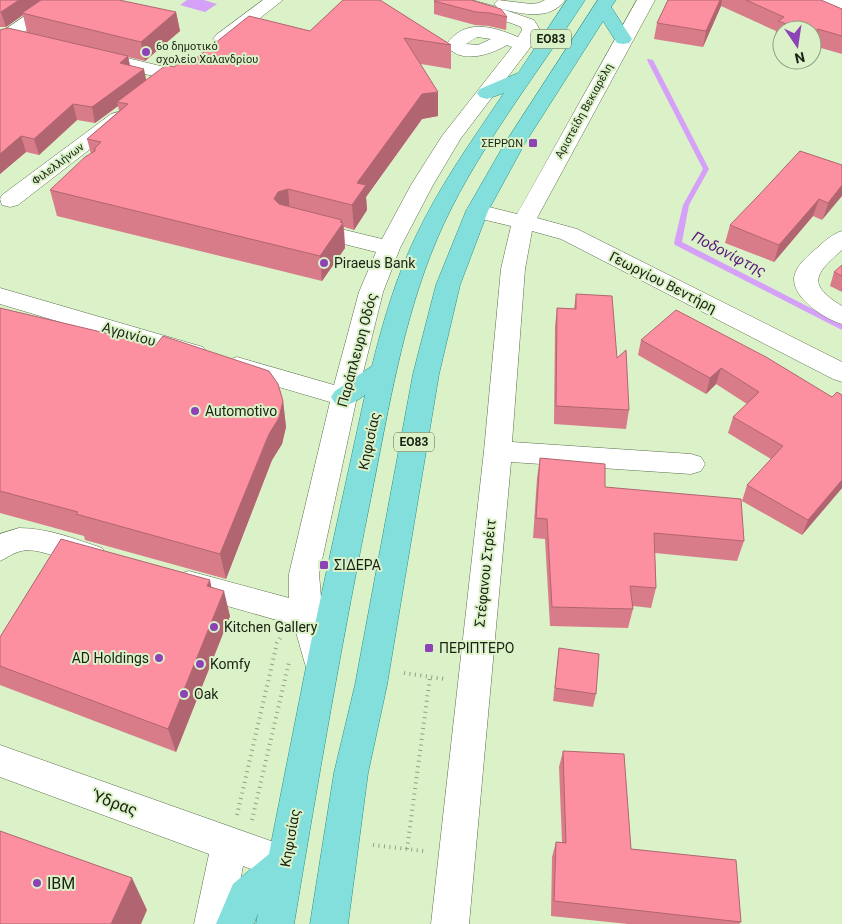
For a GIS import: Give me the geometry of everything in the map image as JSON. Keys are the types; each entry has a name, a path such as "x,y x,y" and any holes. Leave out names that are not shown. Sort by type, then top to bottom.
{"main road":[{"name":"Κηφισίας","path":"275,924 321,664 384,371 410,280 425,239 442,205 482,137 525,77 576,0"},
{"path":"605,3 623,39"},
{"name":"ΕΟ83","path":"329,924 351,773 374,669 426,374 448,285 477,211 515,143 605,3"},
{"path":"487,93 525,77"},
{"path":"344,397 384,371"},
{"path":"236,924 246,897 285,864"}],"street":[{"path":"3,36 60,0"},
{"path":"205,52 274,0"},
{"path":"453,0 533,16 556,0"},
{"path":"487,0 524,9 533,16"},
{"name":"Αριστείδη Βεκιαρέλη","path":"523,223 646,0"},
{"name":"Παράπλευρη Οδός","path":"321,664 306,615 303,593 304,574 344,397 371,292 389,248 422,185 452,136 487,93 514,42 531,30 533,16"},
{"path":"3,36 36,42"},
{"path":"73,51 174,71 152,92"},
{"name":"Φιλελλήνων","path":"10,200 130,109"},
{"path":"55,166 80,173"},
{"name":"Γεωργίου Βεντήρη","path":"477,211 553,229 586,242 842,373"},
{"path":"290,223 389,248"},
{"name":"Στέφανου Στρέιτ","path":"450,924 498,451 509,295 512,269 523,223"},
{"path":"842,238 808,272 806,281 810,291 820,303 842,316"},
{"name":"Αγρινίου","path":"0,296 344,397"},
{"path":"498,451 691,464"},
{"path":"0,550 12,541 32,539 118,563"},
{"path":"166,577 306,615"},
{"name":"Ύδρας","path":"0,761 241,832 285,864"},
{"path":"213,924 241,832"}],"path":[{"path":"241,832 277,643 287,628 306,615"},
{"path":"241,832 289,661"},
{"path":"374,669 474,682"},
{"path":"407,849 430,677"},
{"path":"340,842 457,854"}],"shaded area":[{"path":"187,0 204,0 217,4 205,12 180,5"}],"building":[{"path":"0,0 19,0 0,12"},
{"path":"41,0 119,0 176,12 141,42 22,13"},
{"path":"343,0 380,0 451,45 404,38 438,92 422,94 357,183 366,185 352,205 288,189 278,192 274,199 279,204 342,220 340,222 343,223 320,256 50,190 85,157 95,151 95,148 101,142 87,139 128,104 117,102 166,65 174,67 187,57 195,59 249,16 310,31"},
{"path":"435,0 471,0 501,9 507,17 476,12"},
{"path":"668,0 720,0 706,31 657,23"},
{"path":"746,0 821,0 842,9 842,36 822,30 822,20 780,20 784,17"},
{"path":"8,28 128,56 120,63 144,69 92,107 73,104 34,139 21,136 0,154 0,30"},
{"path":"800,151 842,165 842,185 828,203 819,199 779,245 730,225 759,195"},
{"path":"842,265 842,276 834,272"},
{"path":"576,294 612,296 617,358 626,350 629,410 556,406 557,308 576,309"},
{"path":"0,308 156,345 163,336 269,371 278,384 283,401 279,418 269,434 220,554 0,491"},
{"path":"676,310 766,357 832,397 837,392 842,395 842,480 808,520 747,485 783,446 733,417 759,392 721,368 710,378 641,340"},
{"path":"540,458 605,464 605,487 741,499 744,541 654,533 656,588 630,586 633,609 552,607 547,519 536,518"},
{"path":"61,539 210,580 207,586 224,591 168,729 0,666 0,637"},
{"path":"559,648 599,654 596,694 555,688"},
{"path":"563,751 624,754 631,849 736,860 741,922 554,901 556,842 566,843"},
{"name":"IBM","path":"0,831 132,878 111,924 0,924"}],"waterway":[{"name":"Ποδονίφτης","path":"650,60 706,169 686,205 678,243 842,327"}],"place":[{"name":"6ο δημοτικό σχολείο Χαλανδρίου","path":"146,52"},
{"name":"ΣΕΡΡΩΝ","path":"533,143"},
{"name":"Piraeus Bank","path":"324,263"},
{"name":"Automotivo","path":"195,411"},
{"name":"ΣΙΔΕΡΑ","path":"324,565"},
{"name":"Kitchen Gallery","path":"214,627"},
{"name":"ΠΕΡΙΠΤΕΡΟ","path":"429,648"},
{"name":"AD Holdings","path":"159,658"},
{"name":"Komfy","path":"200,664"},
{"name":"Oak","path":"184,694"},
{"name":"IBM","path":"37,883"}]}
